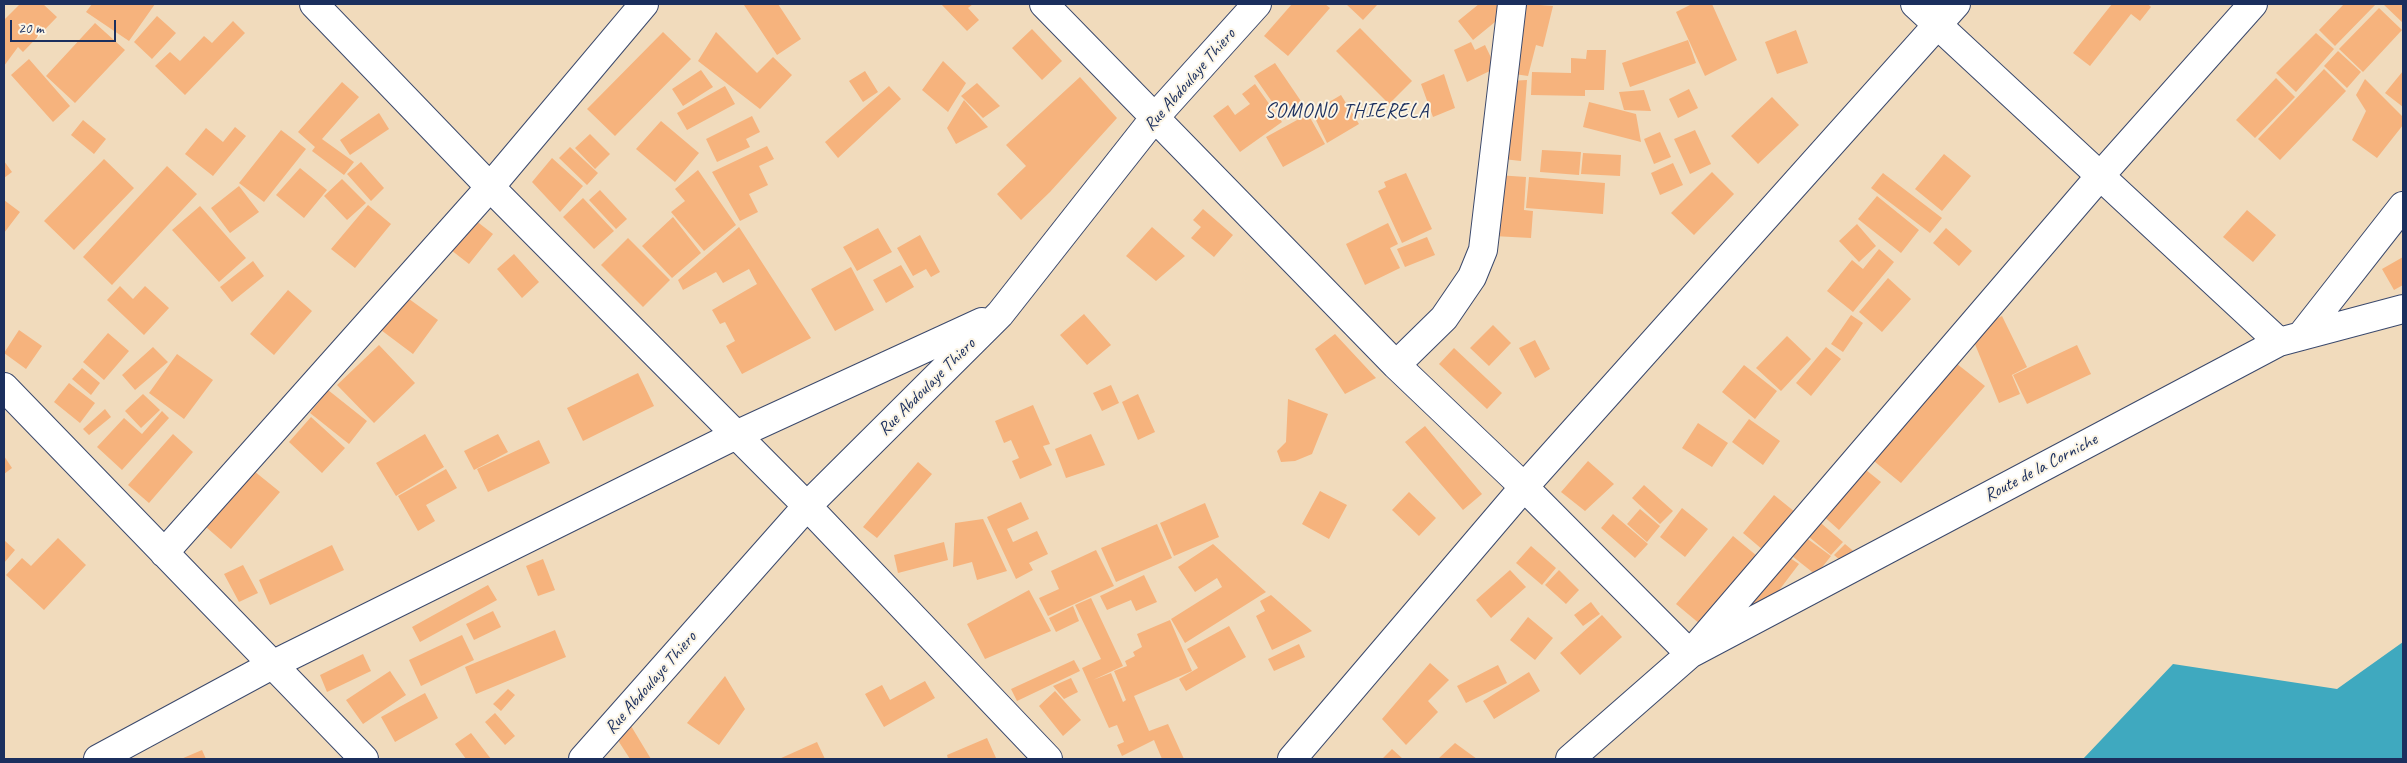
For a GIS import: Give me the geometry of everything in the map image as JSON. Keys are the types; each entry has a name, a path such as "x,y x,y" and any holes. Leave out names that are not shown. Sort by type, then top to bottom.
{"street":[{"path":"314,4 490,187 807,506 1048,759"},
{"path":"164,553 490,187 644,4"},
{"path":"1044,4 1156,116 1396,365 1524,487 1690,654"},
{"name":"Rue Abdoulaye Thiero","path":"583,759 807,506 1000,314 1156,116 1257,4"},
{"path":"1396,365 1444,318 1472,277 1483,250 1512,4"},
{"path":"1915,4 2100,176 2290,339 2403,206"},
{"path":"1292,759 1524,487 1956,4"},
{"path":"1570,759 1690,654 2100,176 2253,4"},
{"name":"Route de la Corniche","path":"1690,654 2290,339 2403,310"},
{"path":"98,759 272,665 736,435 1000,314"},
{"path":"4,387 364,759"}],"water":[{"path":"2403,642 2403,759 2083,759 2173,664 2337,689"}],"building":[{"path":"20,4 43,4 57,17 23,52 18,47 4,66 4,20"},
{"path":"92,4 155,4 129,41 86,12"},
{"path":"778,4 801,39 777,55 744,5"},
{"path":"941,4 973,4 968,8 979,20 967,31"},
{"path":"1292,4 1325,4 1330,8 1288,56 1264,36"},
{"path":"1346,4 1378,4 1363,20"},
{"path":"1479,4 1498,4 1506,13 1473,40 1458,21"},
{"path":"1526,4 1553,6 1543,47 1536,45 1528,76 1508,73"},
{"path":"1692,4 1712,4 1737,60 1705,76 1676,12"},
{"path":"2112,4 2148,4 2151,7 2140,21 2131,14 2090,66 2073,53"},
{"path":"2344,4 2376,4 2335,46 2319,30"},
{"path":"2383,4 2403,4 2403,23"},
{"path":"2379,8 2402,30 2363,72 2339,49"},
{"path":"157,16 176,33 152,59 134,42"},
{"path":"233,21 245,33 185,95 155,66 170,52 180,61 204,36 212,43"},
{"path":"95,23 125,50 75,103 46,76"},
{"path":"1360,28 1412,81 1389,104 1336,51"},
{"path":"1032,29 1062,61 1042,80 1012,48"},
{"path":"1796,30 1808,63 1777,74 1765,42"},
{"path":"663,32 691,59 615,136 587,109"},
{"path":"716,32 757,73 773,57 792,75 760,109 698,61"},
{"path":"2316,33 2334,49 2296,92 2276,73"},
{"path":"1688,40 1696,63 1630,87 1622,63"},
{"path":"1471,42 1475,50 1485,45 1496,68 1467,82 1454,50"},
{"path":"1587,50 1606,50 1604,90 1585,90 1585,96 1531,95 1532,72 1571,73 1571,58 1586,59"},
{"path":"2338,51 2361,72 2347,88 2324,66"},
{"path":"29,59 70,106 53,122 11,75"},
{"path":"943,61 966,83 948,112 922,90"},
{"path":"1275,63 1307,110 1284,119 1254,76"},
{"path":"2324,69 2346,91 2280,160 2258,139"},
{"path":"701,70 713,87 683,106 672,89"},
{"path":"865,71 878,92 863,102 849,81"},
{"path":"2403,71 2403,107 2385,93"},
{"path":"1444,74 1455,108 1433,117 1421,84"},
{"path":"1080,77 1117,118 1050,192 1021,220 997,194 1026,166 1006,145"},
{"path":"2276,78 2295,97 2255,138 2236,120"},
{"path":"2365,79 2403,117 2403,125 2377,158 2352,140 2366,111 2356,95"},
{"path":"1527,80 1521,161 1503,159 1509,81"},
{"path":"342,82 359,97 322,139 354,162 344,175 312,151 315,147 298,132"},
{"path":"977,83 1000,106 983,118 961,96"},
{"path":"1255,84 1282,122 1240,152 1213,116 1228,105 1235,115 1250,104 1242,94"},
{"path":"725,86 735,104 687,130 677,113"},
{"path":"889,86 901,99 838,158 825,142"},
{"path":"1689,89 1698,108 1678,118 1669,99"},
{"path":"1644,90 1651,111 1624,110 1619,92"},
{"path":"1341,95 1359,124 1327,143 1312,112"},
{"path":"1772,97 1799,125 1758,164 1731,136"},
{"path":"964,100 988,127 956,144 947,128"},
{"path":"1589,102 1636,114 1641,142 1583,127"},
{"path":"379,113 389,129 350,155 340,140"},
{"path":"1308,114 1325,144 1283,167 1266,137"},
{"path":"752,116 760,132 746,139 750,147 717,162 706,139"},
{"path":"83,120 106,139 94,154 71,135"},
{"path":"661,121 699,153 675,182 636,149"},
{"path":"235,127 246,136 213,176 185,154 206,128 223,142"},
{"path":"281,130 306,149 264,202 239,183"},
{"path":"1695,130 1711,164 1690,174 1674,139"},
{"path":"1660,132 1671,157 1654,164 1644,139"},
{"path":"590,134 610,154 595,169 575,148"},
{"path":"767,146 774,159 759,166 768,185 749,194 758,212 740,221 712,172"},
{"path":"570,147 598,173 587,185 559,158"},
{"path":"1542,150 1581,152 1579,175 1540,172"},
{"path":"1583,153 1621,155 1620,176 1581,174"},
{"path":"1944,154 1971,176 1942,211 1915,189"},
{"path":"552,158 583,186 560,212 532,182"},
{"path":"104,159 134,188 74,250 44,221"},
{"path":"4,161 12,172 4,178"},
{"path":"361,162 384,188 371,201 347,174"},
{"path":"1673,163 1683,185 1660,195 1651,173"},
{"path":"167,166 197,194 112,285 83,257"},
{"path":"300,168 327,190 304,218 276,195"},
{"path":"698,170 736,225 704,251 671,212 685,201 675,189"},
{"path":"1712,172 1734,194 1694,235 1671,213"},
{"path":"1406,173 1432,229 1402,243 1378,191 1386,187 1384,182"},
{"path":"1883,173 1942,218 1930,233 1871,188"},
{"path":"1497,175 1526,177 1524,210 1533,211 1531,238 1493,236"},
{"path":"1529,177 1605,183 1603,214 1526,208"},
{"path":"342,179 366,203 347,220 324,196"},
{"path":"239,186 259,212 230,233 211,208"},
{"path":"600,190 627,219 616,229 589,200"},
{"path":"1877,196 1919,230 1901,253 1858,219"},
{"path":"583,198 614,231 594,249 563,217"},
{"path":"4,200 20,212 4,233"},
{"path":"368,205 391,224 355,268 331,249"},
{"path":"200,206 246,258 219,282 172,230"},
{"path":"1203,209 1233,235 1214,257 1191,238 1201,227 1193,220"},
{"path":"2247,210 2276,235 2253,262 2223,237"},
{"path":"673,217 701,253 672,278 642,246"},
{"path":"475,220 493,234 469,264 451,250"},
{"path":"1388,223 1398,244 1390,248 1400,268 1365,285 1346,244"},
{"path":"1857,224 1876,246 1859,262 1839,241"},
{"path":"739,227 811,338 742,374 726,346 735,341 725,322 720,324 712,310 757,284 749,269 723,283 716,272 683,290 678,280"},
{"path":"1152,227 1185,256 1156,281 1126,256"},
{"path":"878,228 892,252 857,271 843,247"},
{"path":"1946,228 1972,251 1959,266 1933,243"},
{"path":"920,235 940,272 931,277 926,269 913,276 897,248"},
{"path":"1427,237 1435,255 1405,267 1397,249"},
{"path":"628,238 670,280 643,307 601,265"},
{"path":"1879,249 1894,262 1853,312 1827,291 1852,260 1863,269"},
{"path":"514,254 539,282 522,298 497,269"},
{"path":"2403,257 2403,285 2394,290 2382,269"},
{"path":"253,261 264,276 232,302 220,287"},
{"path":"901,265 914,287 886,303 873,280"},
{"path":"851,267 874,310 835,331 811,289"},
{"path":"1888,278 1911,299 1882,332 1859,312"},
{"path":"120,286 133,299 145,286 169,308 144,335 107,300"},
{"path":"288,290 312,311 274,355 250,334"},
{"path":"405,296 438,320 413,354 381,330"},
{"path":"1084,314 1111,345 1087,365 1060,335"},
{"path":"1851,315 1863,323 1843,352 1831,344"},
{"path":"2002,316 2027,367 2010,376 2012,375 2020,394 1999,403 1970,332"},
{"path":"1493,325 1511,343 1489,366 1470,348"},
{"path":"19,330 42,346 26,369 4,353"},
{"path":"108,333 129,351 104,380 83,362"},
{"path":"1335,334 1376,378 1345,394 1315,349"},
{"path":"1787,336 1811,359 1781,391 1756,368"},
{"path":"1535,340 1550,369 1535,378 1519,348"},
{"path":"379,345 415,383 374,423 337,385"},
{"path":"2077,345 2091,374 2027,404 2013,375"},
{"path":"153,347 168,362 135,390 122,375"},
{"path":"1826,347 1841,359 1811,396 1796,383"},
{"path":"1454,348 1502,393 1487,409 1439,364"},
{"path":"177,354 213,380 184,419 149,393"},
{"path":"1947,356 1985,386 1901,483 1864,453"},
{"path":"1744,365 1777,391 1755,419 1722,392"},
{"path":"82,368 100,383 91,395 72,379"},
{"path":"638,373 654,406 583,441 567,408"},
{"path":"69,383 95,403 80,423 54,402"},
{"path":"1111,385 1119,403 1102,411 1093,393"},
{"path":"328,390 367,421 349,444 310,413"},
{"path":"143,394 160,410 141,428 125,411"},
{"path":"1138,394 1155,432 1138,440 1122,402"},
{"path":"1288,399 1328,414 1312,454 1295,461 1281,462 1277,451 1286,442"},
{"path":"1033,405 1050,444 1043,446 1052,465 1020,479 1012,461 1019,458 1011,440 1004,443 995,421"},
{"path":"105,409 111,417 89,435 83,429"},
{"path":"162,411 169,418 122,470 97,447 124,418 142,434"},
{"path":"311,417 345,448 322,473 289,442"},
{"path":"1749,419 1780,441 1763,465 1732,442"},
{"path":"1698,423 1728,443 1712,467 1682,448"},
{"path":"1425,426 1482,494 1463,510 1405,442"},
{"path":"173,434 193,452 149,503 128,485"},
{"path":"425,434 444,467 396,496 376,463"},
{"path":"498,434 508,452 474,470 464,451"},
{"path":"1091,434 1105,465 1066,478 1055,449"},
{"path":"539,440 550,463 488,492 477,469"},
{"path":"4,456 12,468 4,474"},
{"path":"1588,461 1614,484 1585,511 1561,492"},
{"path":"918,462 932,474 877,538 863,527"},
{"path":"1861,466 1881,482 1839,530 1820,513"},
{"path":"446,469 457,488 426,505 435,521 418,531 398,496"},
{"path":"254,471 280,492 231,549 206,527"},
{"path":"1644,485 1673,511 1660,524 1632,498"},
{"path":"1320,491 1347,505 1329,539 1302,524"},
{"path":"1409,492 1436,518 1419,536 1392,510"},
{"path":"1774,495 1795,512 1763,550 1743,533"},
{"path":"1021,502 1029,519 1007,529 1013,542 1037,531 1048,554 1029,563 1033,570 1016,579 987,517"},
{"path":"1205,503 1219,537 1174,556 1160,523"},
{"path":"1682,508 1708,529 1685,557 1660,537"},
{"path":"1640,509 1660,526 1647,542 1627,524"},
{"path":"1613,514 1648,544 1635,558 1601,528"},
{"path":"1815,518 1843,542 1831,555 1803,532"},
{"path":"983,519 1007,571 977,580 972,562 953,567 955,523"},
{"path":"1157,524 1172,558 1116,582 1101,548"},
{"path":"1801,534 1831,556 1816,575 1787,552"},
{"path":"1733,536 1757,556 1700,624 1676,604"},
{"path":"58,538 86,565 44,610 6,575 22,558 31,566"},
{"path":"4,540 15,550 4,563"},
{"path":"944,542 948,560 898,573 894,555"},
{"path":"1213,544 1266,592 1185,643 1171,619 1222,587 1217,578 1195,592 1178,567"},
{"path":"1845,544 1858,555 1847,566 1834,555"},
{"path":"332,545 344,570 270,605 259,580"},
{"path":"1531,546 1556,568 1542,585 1516,563"},
{"path":"1096,550 1114,586 1048,616 1039,598 1059,589 1051,571"},
{"path":"1784,554 1799,564 1761,614 1747,602"},
{"path":"543,559 555,590 538,596 526,566"},
{"path":"243,565 258,593 239,602 224,574"},
{"path":"1510,570 1526,587 1491,618 1476,600"},
{"path":"1559,570 1579,590 1566,604 1545,585"},
{"path":"1144,575 1157,602 1136,611 1131,600 1107,610 1100,596"},
{"path":"488,585 497,600 420,642 412,627"},
{"path":"1029,590 1051,631 985,659 967,624"},
{"path":"1271,595 1312,631 1272,650 1256,616 1265,611 1260,601"},
{"path":"1091,598 1123,666 1093,680 1111,673 1123,702 1126,700 1114,671 1127,666 1125,661 1135,656 1133,652 1142,647 1137,634 1170,620 1192,671 1134,696 1149,731 1168,724 1184,759 1162,759 1154,740 1122,756 1117,745 1124,742 1117,725 1109,728 1082,668 1101,659 1075,605"},
{"path":"1591,602 1600,614 1583,626 1574,615"},
{"path":"1073,606 1079,621 1056,632 1049,618"},
{"path":"493,611 501,627 474,640 466,624"},
{"path":"1602,615 1622,637 1580,675 1560,653"},
{"path":"1528,617 1553,638 1535,660 1510,640"},
{"path":"1229,626 1246,657 1186,691 1179,679 1198,668 1187,649"},
{"path":"555,630 566,657 476,694 465,667"},
{"path":"462,635 474,660 421,686 409,660"},
{"path":"1299,644 1305,657 1274,671 1268,659"},
{"path":"363,654 371,671 327,692 320,675"},
{"path":"1074,660 1080,671 1017,701 1011,689"},
{"path":"1430,663 1449,680 1428,701 1438,712 1406,745 1382,719"},
{"path":"1498,665 1507,683 1466,703 1457,686"},
{"path":"390,671 406,695 363,724 346,700"},
{"path":"1529,672 1540,691 1494,719 1483,701"},
{"path":"725,676 745,709 719,745 687,723"},
{"path":"1071,678 1078,692 1064,699 1053,686"},
{"path":"925,681 935,698 884,727 865,694 882,685 890,700"},
{"path":"508,689 515,695 501,711 493,704"},
{"path":"1055,691 1081,720 1063,736 1039,706"},
{"path":"425,693 438,718 395,742 381,717"},
{"path":"495,713 515,736 505,745 485,722"},
{"path":"628,721 651,759 630,759 612,731"},
{"path":"471,733 491,759 466,759 455,744"},
{"path":"987,738 996,758 948,759 947,755"},
{"path":"817,742 825,759 779,759"},
{"path":"1455,743 1477,759 1438,759"},
{"path":"1392,749 1403,759 1382,759"},
{"path":"202,750 206,759 181,759"}],"district":[{"name":"SOMONO THIERELA","path":"1347,112"}]}
